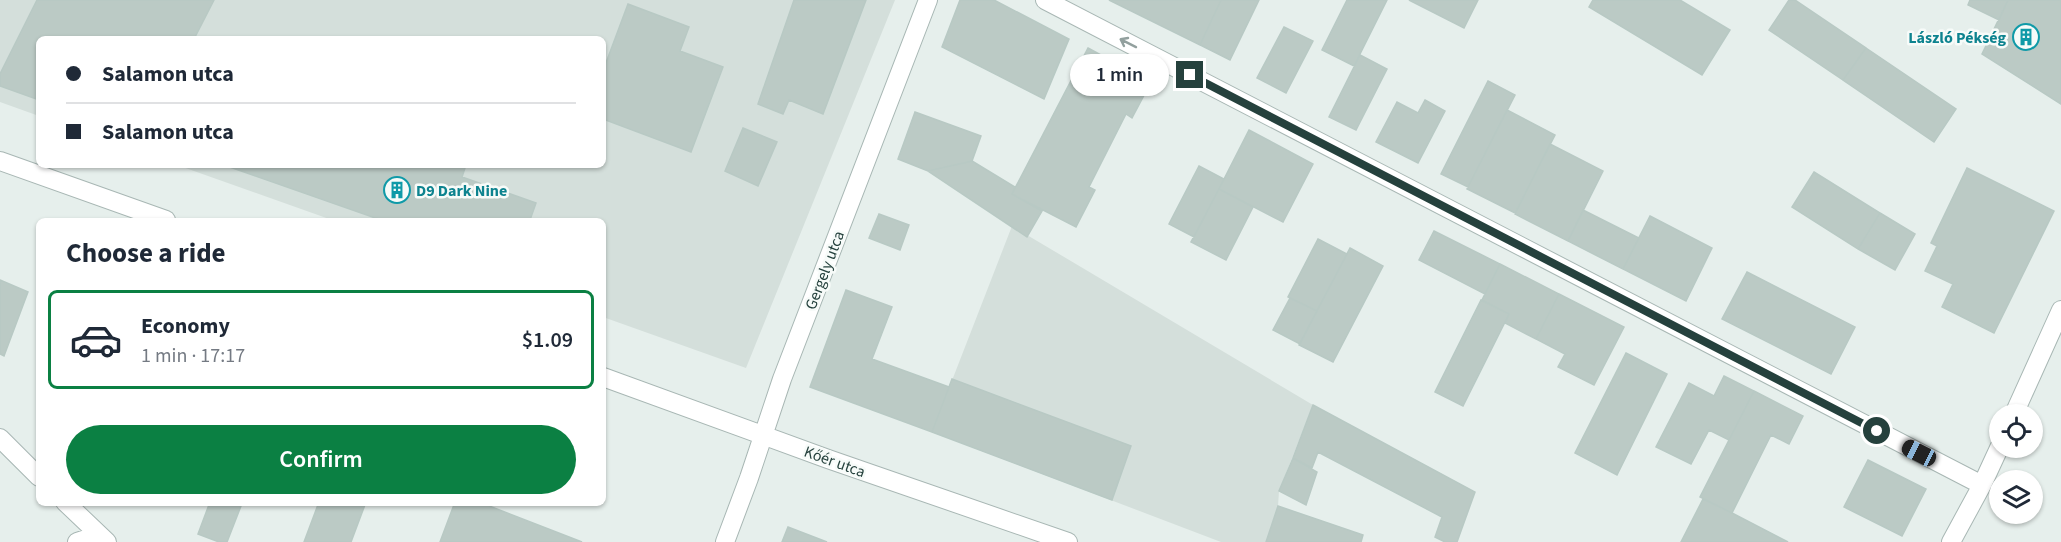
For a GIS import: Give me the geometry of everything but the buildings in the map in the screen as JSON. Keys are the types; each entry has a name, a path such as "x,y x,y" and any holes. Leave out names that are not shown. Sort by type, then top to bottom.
{"street":[{"name":"Gergely utca","path":"725,542 787,368 928,0"},
{"path":"1045,0 1982,485"},
{"path":"0,161 160,218"},
{"path":"2019,404 2061,310"},
{"name":"Kőér utca","path":"606,378 1068,542"},
{"path":"0,438 36,474"},
{"path":"1951,542 1994,458"},
{"path":"69,506 102,539"},
{"path":"77,542 102,539"}],"shaded area":[{"path":"0,0 895,0 746,368 606,318 606,218 326,218 185,168 606,168 606,36 36,36 36,115 0,102"},
{"path":"1012,226 1313,405 1279,491 1278,506 1266,542 1221,542 932,432"}],"place":[{"name":"László Pékség","path":"2026,37"},
{"name":"D9 Dark Nine","path":"397,190"}],"route":[{"path":"1190,75 1877,431"}]}
